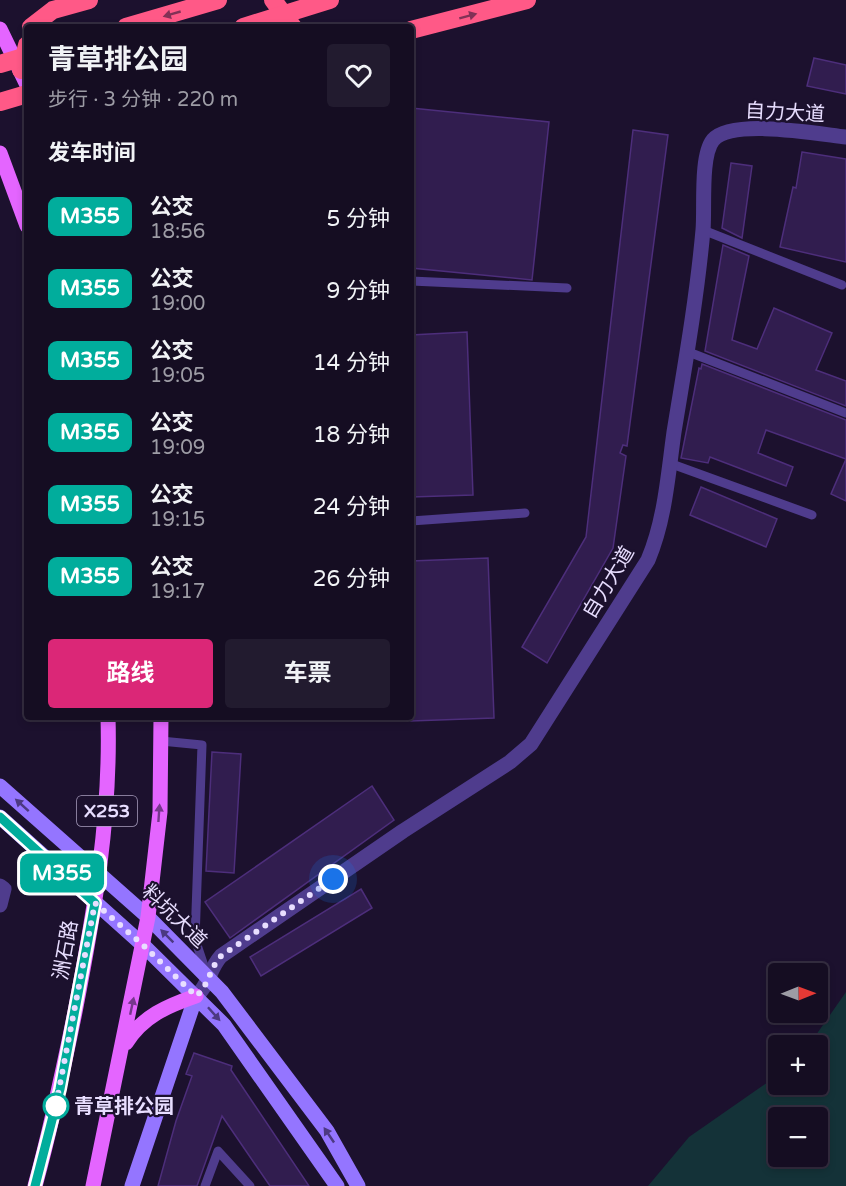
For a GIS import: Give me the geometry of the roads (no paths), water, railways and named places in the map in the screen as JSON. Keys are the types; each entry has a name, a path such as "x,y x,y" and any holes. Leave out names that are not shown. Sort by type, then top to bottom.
{"highway":[{"path":"35,24 53,10 89,0"},
{"path":"136,24 218,0"},
{"path":"273,0 291,24"},
{"path":"253,24 330,0"},
{"path":"414,29 527,0"},
{"path":"0,64 24,70"},
{"path":"0,102 24,95"}],"main road":[{"path":"0,29 24,68"},
{"path":"0,153 24,218"},
{"name":"洲石路","path":"35,1186 62,1079 95,903 107,817 108,720"},
{"name":"X253","path":"93,1186 144,946 160,812 161,720"},
{"path":"123,1049 139,1025 154,1013 196,996"}],"street":[{"name":"自力大道","path":"196,996 204,989 212,966 221,956 403,831 510,762 531,744 648,561 659,528 703,230 706,161 709,147 720,135 731,131 771,130 846,137"},
{"name":"料坑大道","path":"0,786 148,917 238,1010 327,1131 358,1186"},
{"path":"0,817 144,946 224,1025 337,1186"},
{"path":"0,886 3,889 0,905"},
{"path":"132,1186 196,996"}],"lane":[{"path":"703,230 842,285"},
{"path":"414,281 567,288"},
{"path":"686,351 846,413"},
{"path":"669,463 812,515"},
{"path":"414,521 525,513"},
{"path":"161,741 202,745 195,939 208,977"},
{"path":"205,1186 218,1151 250,1186"}],"place":[{"name":"青草排公园","path":"56,1106"}]}
